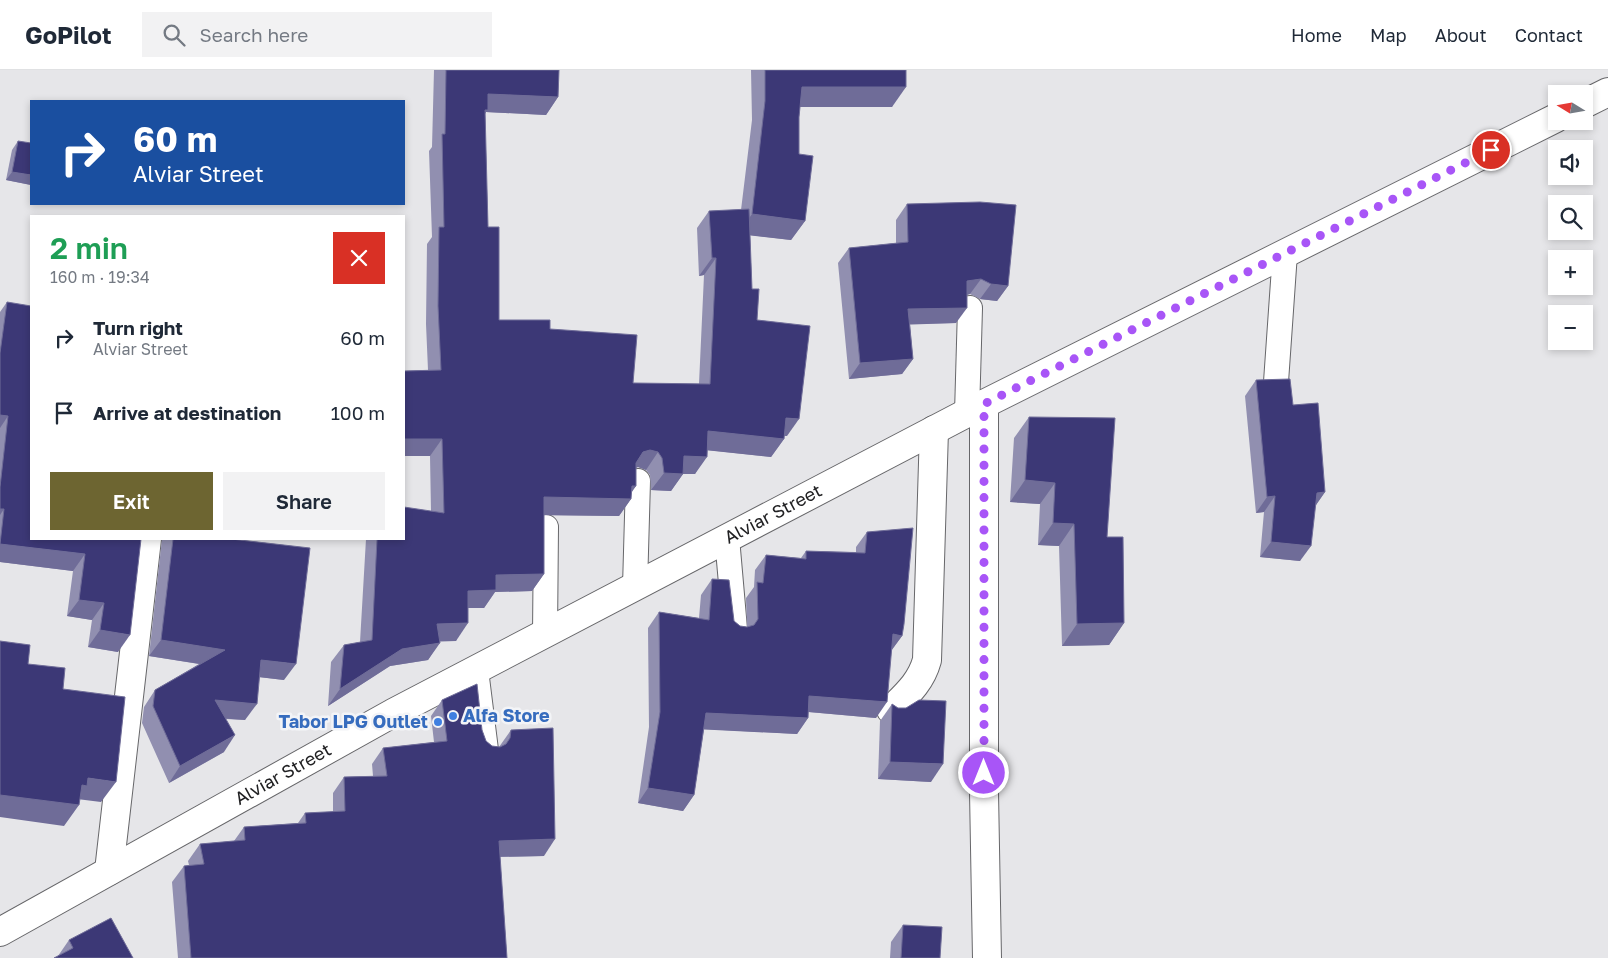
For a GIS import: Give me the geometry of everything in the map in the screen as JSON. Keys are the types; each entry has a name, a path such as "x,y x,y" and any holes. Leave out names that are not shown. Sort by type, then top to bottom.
{"street":[{"path":"1593,100 1608,92"},
{"name":"Alviar Street","path":"0,932 392,713 975,409 1548,122"},
{"path":"975,409 987,958"},
{"path":"891,710 913,689 923,675 927,660 934,430"},
{"path":"109,871 147,540"}],"lane":[{"path":"1276,382 1285,253"},
{"path":"970,308 975,409"},
{"path":"635,587 638,481"},
{"path":"545,634 546,527"},
{"path":"727,538 735,628"},
{"path":"476,670 486,750"}],"building":[{"path":"446,70 559,70 558,97 488,94 488,110 485,110 488,227 499,227 499,320 550,320 550,329 637,335 633,383 710,384 716,258 712,258 709,211 749,209 752,289 759,289 757,320 810,326 799,419 786,418 784,439 708,431 707,457 684,456 683,474 664,473 662,458 658,452 650,450 643,452 636,463 636,486 632,486 631,499 544,497 544,574 496,575 496,590 468,591 468,623 437,624 440,643 402,649 340,689 344,645 372,640 377,540 405,540 405,507 444,513 442,439 405,439 405,371 441,370 438,306 439,227 444,227 442,134 445,134"},
{"path":"765,70 906,70 906,87 802,87 799,117 799,154 813,156 805,221 752,214 765,101"},
{"path":"18,141 30,143 30,175 12,172"},
{"path":"980,202 1016,205 1008,286 991,284 981,279 967,281 967,308 908,309 913,359 860,363 849,248 908,242 907,204"},
{"path":"7,302 30,306 30,540 141,540 130,635 100,630 104,603 79,600 85,554 0,544 4,509 0,509 0,487 8,416 0,415 0,353"},
{"path":"1290,379 1293,405 1318,403 1325,492 1317,493 1311,546 1271,542 1275,496 1267,497 1256,380"},
{"path":"1029,417 1115,418 1107,537 1123,537 1124,623 1077,624 1074,524 1053,523 1055,483 1025,480"},
{"path":"913,528 904,624 902,636 893,634 887,702 809,696 808,718 706,713 694,795 648,788 660,712 659,612 709,620 712,579 729,580 734,621 740,626 754,625 758,619 757,582 763,583 766,555 806,559 806,551 865,553 867,532"},
{"path":"173,540 240,540 310,548 296,664 261,660 257,704 215,700 235,735 180,766 153,706 155,690 225,650 161,640"},
{"path":"0,641 30,645 28,664 65,668 63,689 125,697 116,782 88,778 87,786 82,785 79,805 0,795"},
{"path":"477,684 482,730 486,741 492,746 500,747 506,744 510,738 511,730 553,728 555,839 499,841 507,958 191,958 184,866 204,864 200,844 245,840 244,827 306,823 305,813 345,811 344,777 387,776 383,748 447,741 442,700"},
{"path":"919,700 946,701 943,764 890,762 892,704 898,708 906,708"},
{"path":"111,918 133,958 54,958 73,948 69,940"},
{"path":"903,925 942,927 940,958 901,958"}],"place":[{"name":"Alfa Store","path":"453,716"},
{"name":"Tabor LPG Outlet","path":"438,722"}],"route":[{"path":"984,773 984,404 1491,150"}]}
